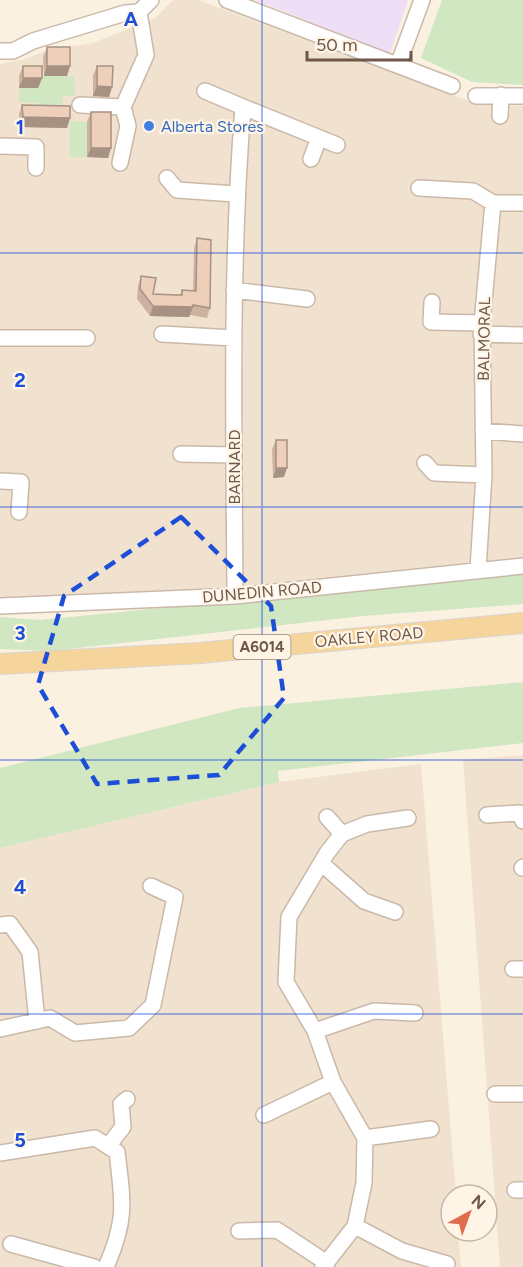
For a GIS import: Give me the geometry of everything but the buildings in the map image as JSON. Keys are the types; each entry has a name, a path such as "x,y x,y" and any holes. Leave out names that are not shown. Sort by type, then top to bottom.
{"main road":[{"name":"OAKLEY ROAD","path":"0,664 200,653 523,622"}],"street":[{"path":"0,51 13,51 33,41 125,13 140,12 151,0"},
{"path":"227,0 452,86"},
{"path":"398,65 422,0"},
{"path":"120,163 128,126 123,107 146,55 140,12"},
{"path":"205,91 337,145"},
{"path":"476,96 511,95 500,116"},
{"path":"80,105 123,107"},
{"name":"BARNARD","path":"235,596 234,290 236,194 243,107"},
{"path":"311,159 319,138"},
{"path":"0,146 36,147 36,168"},
{"path":"168,178 177,190 236,194"},
{"path":"419,188 473,191 493,203 523,203"},
{"name":"BALMORAL","path":"478,569 484,475 482,329 493,203"},
{"path":"234,290 307,299"},
{"path":"432,302 431,322 523,335"},
{"path":"162,334 234,338"},
{"path":"0,338 87,338"},
{"path":"483,431 523,434"},
{"path":"181,454 234,455"},
{"path":"425,463 434,474 484,475"},
{"path":"0,481 21,482 19,512"},
{"name":"DUNEDIN ROAD","path":"0,606 235,596 523,566"},
{"path":"487,814 519,813 523,821"},
{"path":"327,817 342,834"},
{"path":"239,1231 277,1230 325,1265 355,1226 364,1183 365,1138 333,1082 315,1031 286,982 289,917 321,863 342,834 368,824 408,818"},
{"path":"321,863 364,901 395,912"},
{"path":"0,1029 50,1018 75,1033 129,1028 153,1005 175,897 151,886"},
{"path":"0,925 10,924 30,952 37,1021"},
{"path":"315,1031 374,1011 415,1012"},
{"path":"264,1115 333,1082"},
{"path":"495,1094 523,1094"},
{"path":"108,1146 123,1128 121,1104 127,1099"},
{"path":"365,1138 431,1129"},
{"path":"0,1153 95,1138 117,1152 124,1208 118,1240 106,1267"},
{"path":"355,1226 402,1251 447,1264"},
{"path":"11,1244 94,1267"}],"highlighted area":[{"path":"181,517 271,606 284,698 219,775 97,784 38,685 64,596"}],"shaded area":[{"path":"173,0 198,0 477,104 523,106 523,557 252,585 0,600 0,64 25,59 47,50 93,43 155,18"},
{"path":"256,0 408,0 390,54"},
{"path":"523,755 523,1267 500,1267 499,1183 494,1183 463,760"},
{"path":"421,764 455,1183 439,1183 439,1243 459,1243 461,1267 0,1267 0,848 279,782"}],"green space":[{"path":"442,0 523,0 523,85 472,82 421,58"},
{"path":"38,76 74,76 75,96 63,96 63,108 38,115 38,103 19,102 19,88 38,88"},
{"path":"70,121 87,122 87,157 70,157"},
{"path":"523,572 523,604 363,616 51,651 0,649 0,617 40,620"},
{"path":"523,682 523,743 278,771 279,782 0,848 0,768 239,708"}],"place":[{"name":"Alberta Stores","path":"149,126"}]}
